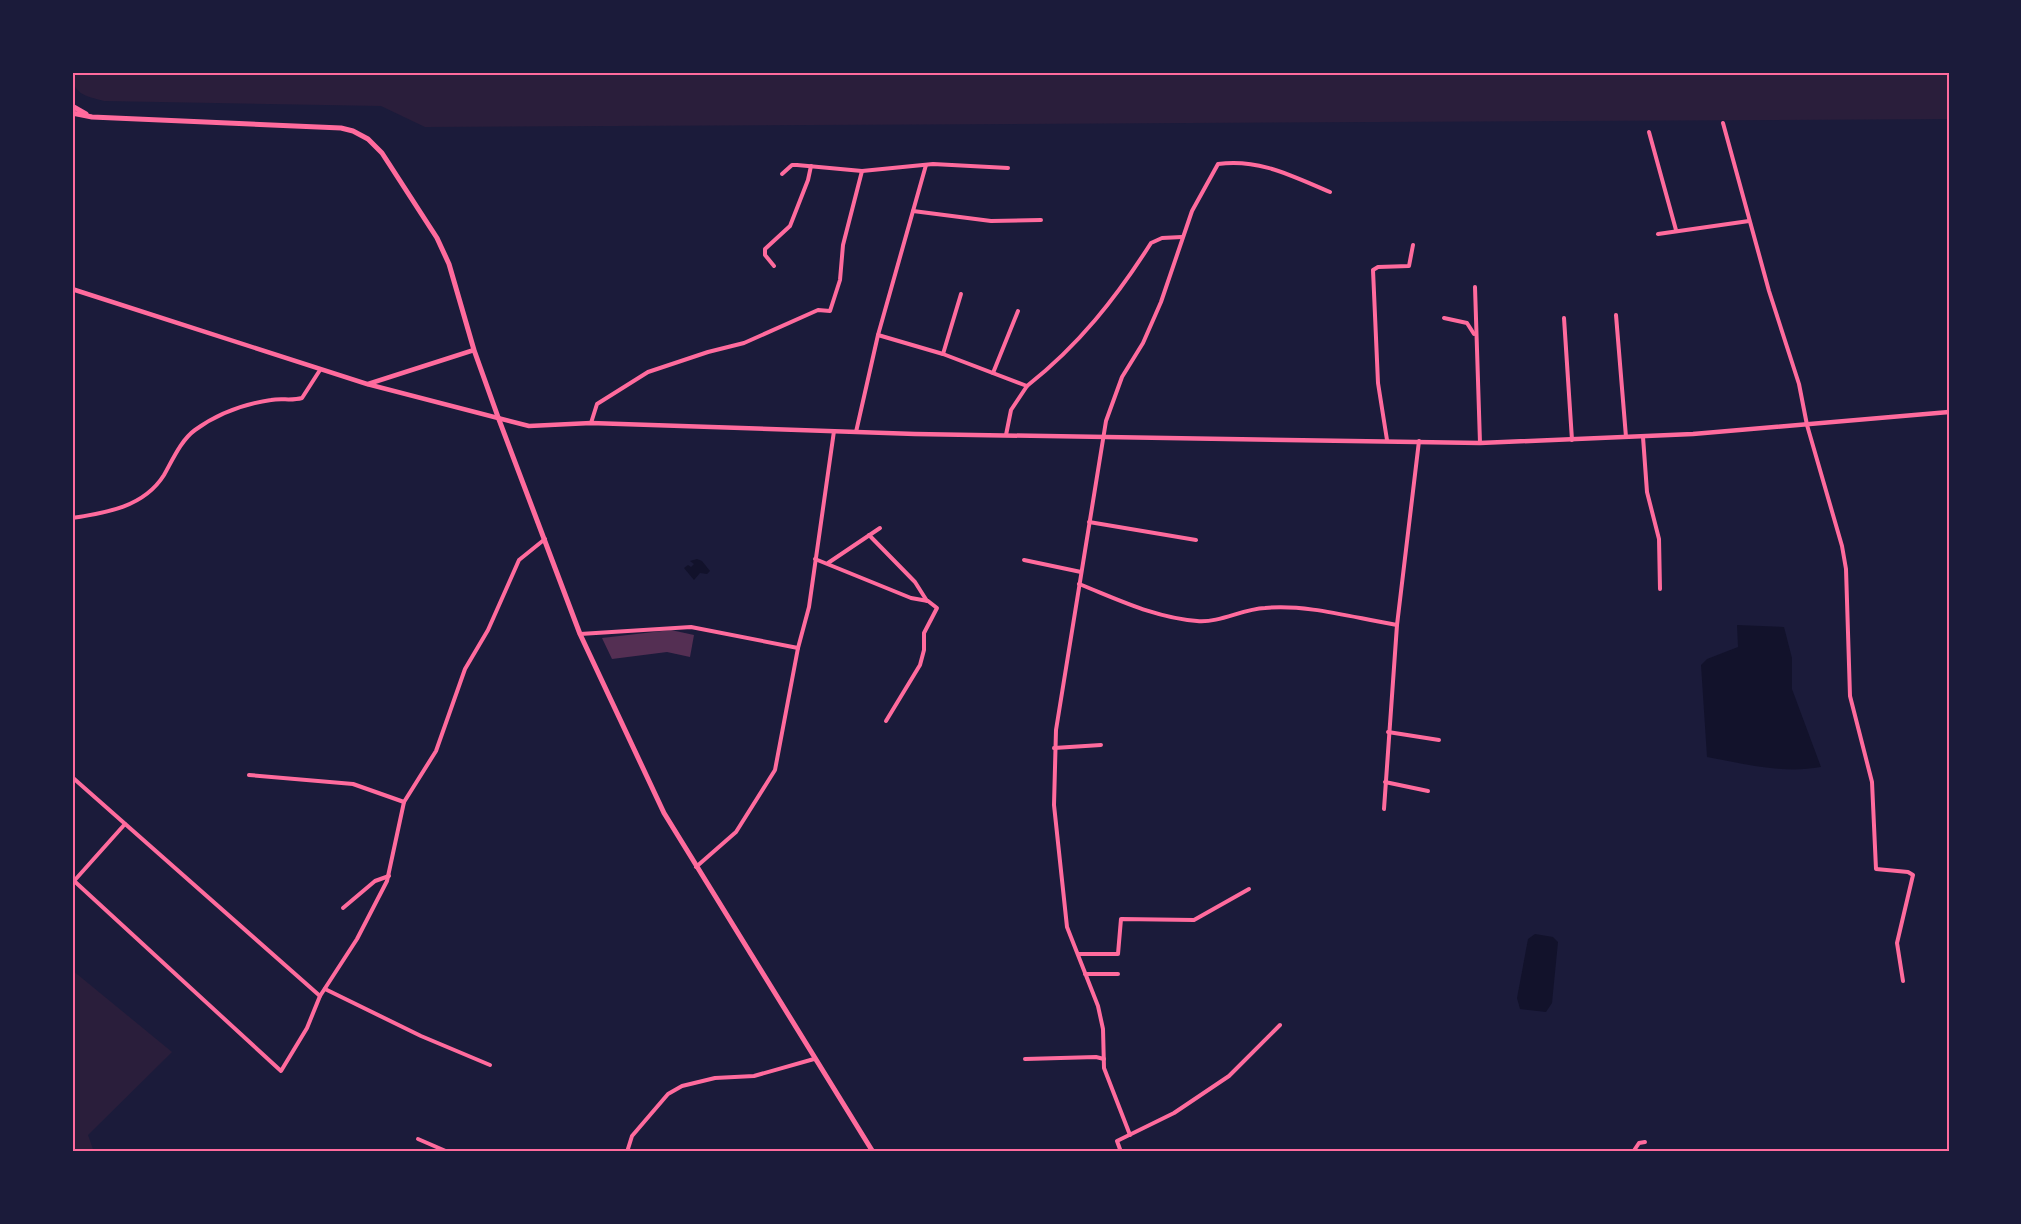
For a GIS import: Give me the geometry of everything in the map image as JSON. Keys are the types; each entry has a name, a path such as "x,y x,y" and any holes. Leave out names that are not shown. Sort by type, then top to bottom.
{"main road":[{"path":"72,106 92,117"},
{"path":"72,113 92,117 341,128 360,135 392,166 437,238 449,264 474,350 580,634 664,813 873,1152"}],"street":[{"path":"1723,123 1749,221 1800,384 1807,425 1837,523 1846,568 1850,696 1872,782 1876,868 1908,872 1913,875 1897,943 1903,981"},
{"path":"1649,132 1676,230"},
{"path":"1130,1135 1111,1088 1104,1059 1102,1019 1064,914 1054,805 1054,748 1103,435 1115,393 1149,330 1192,211 1218,164 1268,167 1294,175 1330,192"},
{"path":"782,174 792,165 862,171 926,165 1008,168"},
{"path":"856,432 878,335 926,165"},
{"path":"774,267 765,255 765,249 790,226 811,166"},
{"path":"591,423 597,404 648,372 744,343 818,310 830,311 840,280 843,246 862,171"},
{"path":"913,211 990,221 1041,220"},
{"path":"1658,234 1749,221"},
{"path":"1006,435 1011,410 1027,386 1058,362 1105,312 1151,243 1162,238 1182,237"},
{"path":"1387,440 1378,383 1373,270 1378,267 1409,266 1413,245"},
{"path":"1475,288 1480,443"},
{"path":"72,289 320,370 529,426 591,423 834,432 1480,443 1643,437 1949,412"},
{"path":"943,354 961,294"},
{"path":"993,373 1018,311"},
{"path":"1616,315 1626,437"},
{"path":"1444,318 1467,323 1475,334"},
{"path":"1564,318 1572,441"},
{"path":"878,335 943,354 1027,386"},
{"path":"367,384 474,350"},
{"path":"72,518 99,514 134,504 157,484 194,431 214,418 246,405 273,399 303,398 320,370"},
{"path":"696,868 736,832 775,770 798,648 809,607 815,559 825,510 834,432"},
{"path":"1643,437 1647,492 1659,539 1660,590"},
{"path":"1384,809 1397,625 1419,441"},
{"path":"1089,522 1196,540"},
{"path":"828,563 879,528"},
{"path":"869,535 915,582 928,601 937,608 924,633 924,650 920,665 886,721"},
{"path":"125,824 73,880 281,1071 307,1028 320,996 357,939 389,876 404,802 436,751 465,669 488,630 519,560 545,539"},
{"path":"815,559 911,598 928,601"},
{"path":"1024,560 1081,572"},
{"path":"1079,584 1148,612 1199,622 1244,611 1283,608 1305,609 1397,625"},
{"path":"580,634 692,627 798,648"},
{"path":"1388,732 1440,740"},
{"path":"1054,748 1101,745"},
{"path":"249,775 353,784 404,802"},
{"path":"72,777 320,996"},
{"path":"1385,782 1428,791"},
{"path":"343,908 375,881 389,876"},
{"path":"1077,954 1118,954 1121,919 1194,920 1248,889"},
{"path":"1085,974 1118,974"},
{"path":"325,989 421,1036 490,1065"},
{"path":"1121,1152 1117,1141 1174,1113 1229,1076 1280,1025"},
{"path":"1025,1059 1096,1057 1104,1059"},
{"path":"627,1152 632,1136 668,1094 682,1086 715,1078 754,1076 814,1059"},
{"path":"418,1139 448,1152"},
{"path":"1633,1152 1639,1143 1645,1142"}],"shaded area":[{"path":"72,72 1949,72 1949,119 425,127 381,106 104,101 77,90"},
{"path":"697,559 702,561 710,571 707,574 700,573 694,580 684,568 688,565 691,567 694,564 690,561"},
{"path":"1737,625 1784,627 1792,658 1792,689 1821,767 1778,769 1707,757 1701,665 1707,659 1738,647"},
{"path":"1535,934 1553,937 1558,942 1552,1003 1546,1012 1520,1009 1517,998 1528,939"},
{"path":"72,970 172,1052 88,1135 94,1152 72,1152"}],"building":[{"path":"671,630 694,635 690,657 667,652 612,659 602,638"}]}
